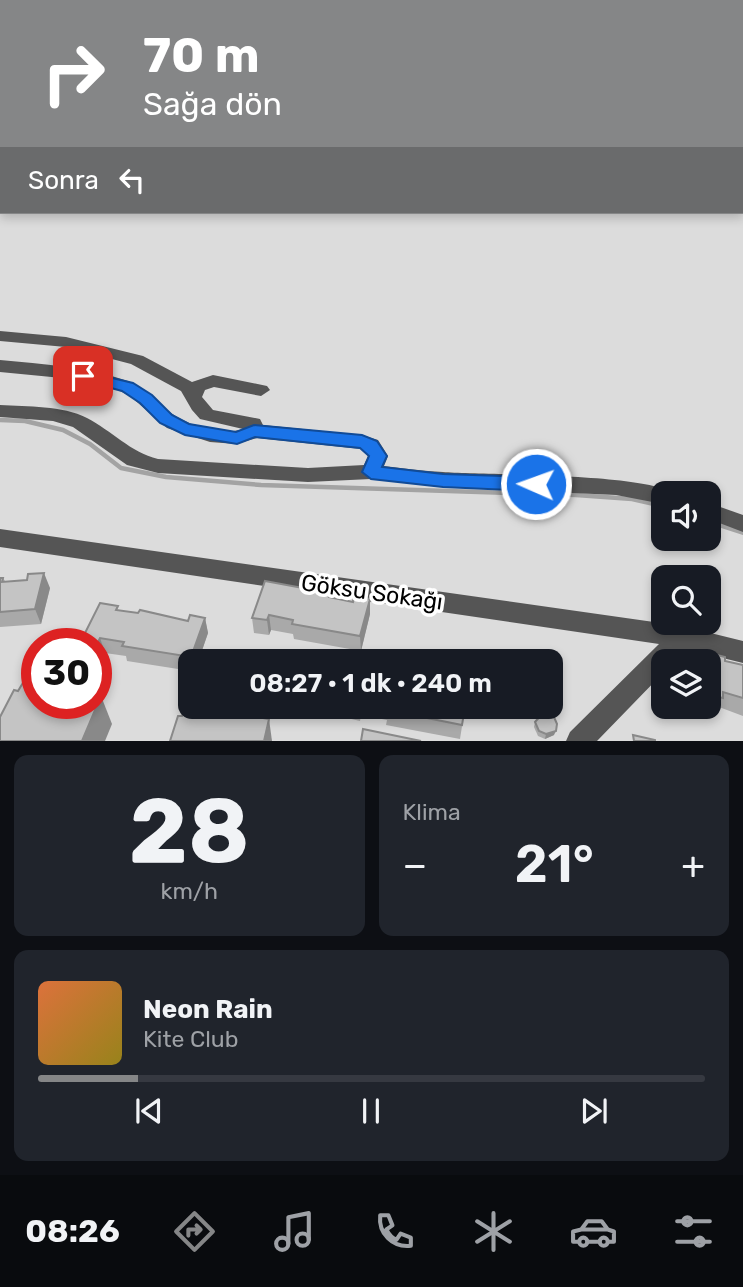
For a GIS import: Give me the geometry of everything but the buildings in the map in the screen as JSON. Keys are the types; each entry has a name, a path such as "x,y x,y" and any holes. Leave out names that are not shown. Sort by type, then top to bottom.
{"street":[{"path":"519,0 570,0"},
{"path":"0,336 66,342 115,353 171,376 188,387 198,407 208,415 253,424 254,431"},
{"path":"0,366 67,373 127,387 146,399 166,419 185,429 237,438 254,431 362,442 371,445 378,456 371,472"},
{"path":"194,397 198,386 213,381 261,390"},
{"path":"0,411 53,415 79,422 134,460 158,466 308,475 371,472 443,480 617,487 651,494"},
{"path":"721,516 743,524"},
{"name":"Göksu Sokağı","path":"0,538 682,637 743,652"},
{"path":"579,741 682,637"}],"shaded area":[{"path":"0,214 743,214 743,741 0,741"}],"waterway":[{"path":"0,420 25,421 63,430 90,444 121,468 166,477 261,485 576,495 632,499 651,503"},
{"path":"721,525 743,532"}],"route":[{"path":"83,376 127,387 146,399 166,419 185,429 237,438 250,435 254,431 347,439 371,445 375,450 377,463 371,472 443,480 536,484"}]}
